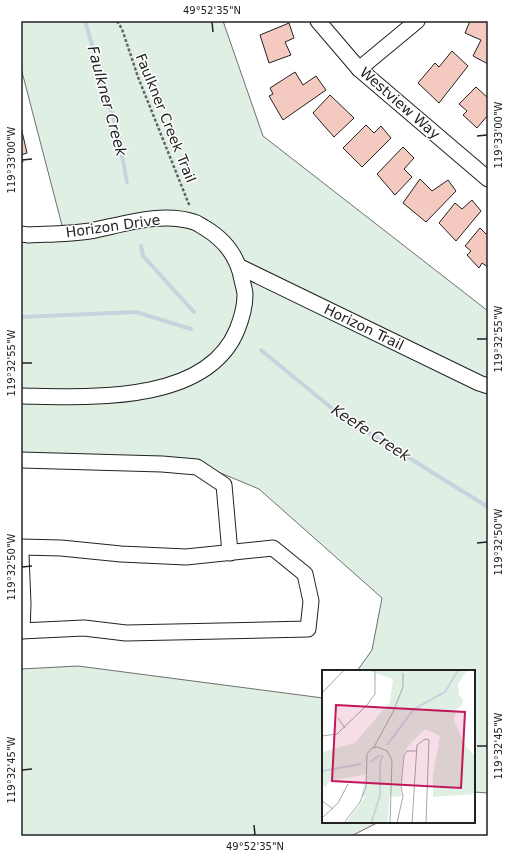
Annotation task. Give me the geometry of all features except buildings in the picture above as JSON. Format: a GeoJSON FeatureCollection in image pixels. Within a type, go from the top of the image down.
{"type":"FeatureCollection","features":[{"type":"Feature","properties":{"kind":"street","name":"Westview Way"},"geometry":{"type":"LineString","coordinates":[[318,21],[359,69],[488,179]]}},
{"type":"Feature","properties":{"kind":"street"},"geometry":{"type":"LineString","coordinates":[[359,69],[417,21]]}},
{"type":"Feature","properties":{"kind":"street","name":"Horizon Drive"},"geometry":{"type":"LineString","coordinates":[[21,234],[29,235],[88,231],[142,220],[176,218],[195,222],[212,232],[224,242],[234,255],[240,268],[245,295],[241,319],[233,339],[222,354],[210,366],[183,381],[165,388],[104,397],[21,396]]}},
{"type":"Feature","properties":{"kind":"street","name":"Horizon Trail"},"geometry":{"type":"LineString","coordinates":[[240,268],[488,386]]}},
{"type":"Feature","properties":{"kind":"street"},"geometry":{"type":"LineString","coordinates":[[21,460],[162,464],[197,467],[224,485],[230,553]]}},
{"type":"Feature","properties":{"kind":"street"},"geometry":{"type":"LineString","coordinates":[[21,547],[61,548],[121,554],[186,557],[273,548],[305,574],[311,601],[308,629],[126,633],[84,628],[22,631],[23,604],[21,554]]}},
{"type":"Feature","properties":{"kind":"path","name":"Faulkner Creek Trail"},"geometry":{"type":"LineString","coordinates":[[117,21],[122,29],[138,77],[187,196],[195,222]]}},
{"type":"Feature","properties":{"kind":"green space"},"geometry":{"type":"Polygon","coordinates":[[[21,21],[223,21],[263,136],[488,311],[488,793],[475,792],[475,670],[358,670],[372,650],[382,598],[259,489],[199,464],[21,454],[21,229],[64,233],[21,68],[21,21]]]}},
{"type":"Feature","properties":{"kind":"green space"},"geometry":{"type":"Polygon","coordinates":[[[78,666],[322,698],[322,823],[377,823],[351,836],[21,836],[21,669],[78,666]]]}},
{"type":"Feature","properties":{"kind":"waterway","name":"Faulkner Creek"},"geometry":{"type":"LineString","coordinates":[[85,21],[118,134],[127,182]]}},
{"type":"Feature","properties":{"kind":"waterway","name":"Faulkner Creek"},"geometry":{"type":"LineString","coordinates":[[141,246],[143,256],[194,312]]}},
{"type":"Feature","properties":{"kind":"waterway","name":"Keefe Creek"},"geometry":{"type":"LineString","coordinates":[[21,317],[136,312],[191,329]]}},
{"type":"Feature","properties":{"kind":"waterway","name":"Keefe Creek"},"geometry":{"type":"LineString","coordinates":[[261,350],[340,415],[488,507]]}}]}
